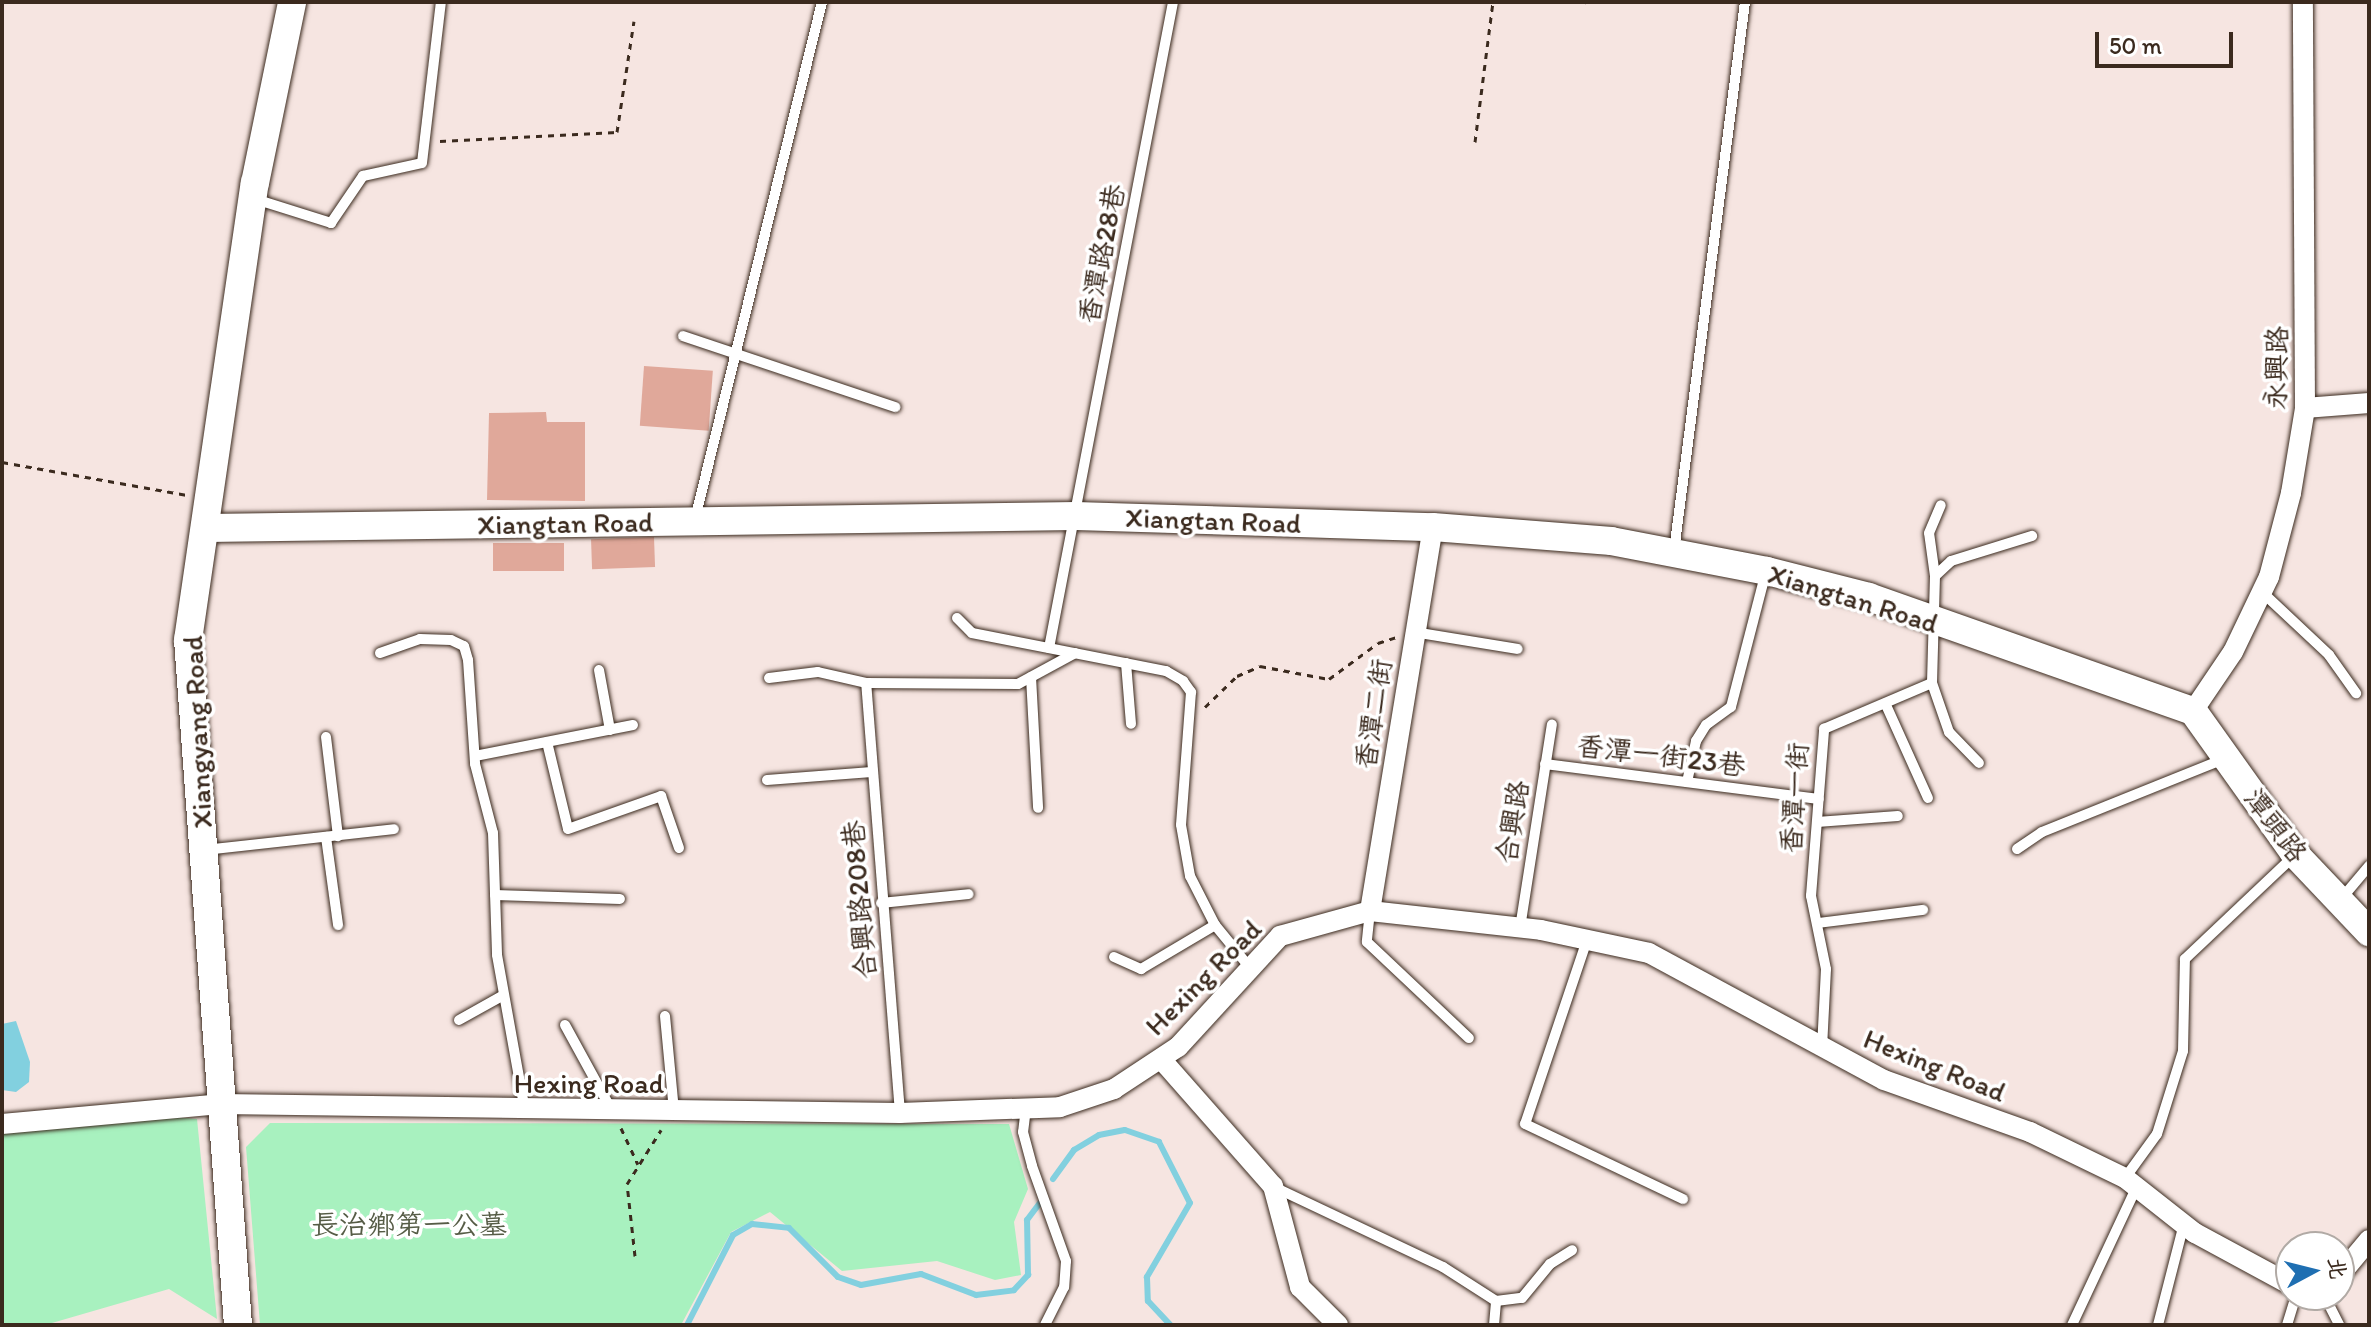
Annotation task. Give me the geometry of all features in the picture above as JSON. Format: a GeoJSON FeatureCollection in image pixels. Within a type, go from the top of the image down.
{"type":"FeatureCollection","features":[{"type":"Feature","properties":{"kind":"street","name":"Xiangyang Road"},"geometry":{"type":"LineString","coordinates":[[238,1325],[188,640],[207,528],[253,199],[292,2]]}},
{"type":"Feature","properties":{"kind":"street","name":"永興路"},"geometry":{"type":"LineString","coordinates":[[2193,711],[2233,652],[2262,592],[2291,493],[2305,408],[2303,2]]}},
{"type":"Feature","properties":{"kind":"street"},"geometry":{"type":"LineString","coordinates":[[2305,408],[2369,403]]}},
{"type":"Feature","properties":{"kind":"street","name":"Xiangtan Road"},"geometry":{"type":"LineString","coordinates":[[207,528],[1076,516],[1433,527],[1611,541],[1767,571],[1936,622],[2193,711]]}},
{"type":"Feature","properties":{"kind":"street","name":"香潭二街"},"geometry":{"type":"LineString","coordinates":[[1370,911],[1433,527]]}},
{"type":"Feature","properties":{"kind":"street","name":"潭頭路"},"geometry":{"type":"LineString","coordinates":[[2193,711],[2295,854],[2369,932]]}},
{"type":"Feature","properties":{"kind":"street","name":"Hexing Road"},"geometry":{"type":"LineString","coordinates":[[2,1124],[220,1104],[613,1112],[900,1113],[1060,1107],[1114,1089],[1178,1047],[1280,936],[1370,911],[1520,928],[1649,953],[1884,1080],[2030,1132],[2131,1182],[2184,1224],[2275,1276]]}},
{"type":"Feature","properties":{"kind":"street"},"geometry":{"type":"LineString","coordinates":[[1161,1059],[1273,1186],[1300,1287],[1335,1325]]}},
{"type":"Feature","properties":{"kind":"street"},"geometry":{"type":"LineString","coordinates":[[2355,1257],[2369,1240]]}},
{"type":"Feature","properties":{"kind":"lane"},"geometry":{"type":"LineString","coordinates":[[253,199],[331,223],[363,176],[422,163],[441,2]]}},
{"type":"Feature","properties":{"kind":"lane"},"geometry":{"type":"LineString","coordinates":[[695,521],[822,2]]}},
{"type":"Feature","properties":{"kind":"lane","name":"香潭路28巷"},"geometry":{"type":"LineString","coordinates":[[1049,648],[1173,2]]}},
{"type":"Feature","properties":{"kind":"lane"},"geometry":{"type":"LineString","coordinates":[[1674,553],[1745,2]]}},
{"type":"Feature","properties":{"kind":"lane"},"geometry":{"type":"LineString","coordinates":[[683,336],[895,407]]}},
{"type":"Feature","properties":{"kind":"lane"},"geometry":{"type":"LineString","coordinates":[[1941,505],[1929,533],[1935,576],[1936,622],[1932,683],[1949,732],[1979,763]]}},
{"type":"Feature","properties":{"kind":"lane"},"geometry":{"type":"LineString","coordinates":[[1935,576],[1951,561],[2032,536]]}},
{"type":"Feature","properties":{"kind":"lane"},"geometry":{"type":"LineString","coordinates":[[1687,782],[1696,741],[1706,725],[1731,707],[1767,571]]}},
{"type":"Feature","properties":{"kind":"lane"},"geometry":{"type":"LineString","coordinates":[[2262,592],[2329,655],[2356,693]]}},
{"type":"Feature","properties":{"kind":"lane"},"geometry":{"type":"LineString","coordinates":[[957,618],[972,633],[1166,671],[1183,681],[1191,692],[1181,825],[1190,876],[1215,925],[1252,970]]}},
{"type":"Feature","properties":{"kind":"lane"},"geometry":{"type":"LineString","coordinates":[[1414,632],[1518,649]]}},
{"type":"Feature","properties":{"kind":"lane"},"geometry":{"type":"LineString","coordinates":[[380,653],[420,639],[451,640],[464,646],[473,695],[475,756],[493,833],[504,995],[525,1111]]}},
{"type":"Feature","properties":{"kind":"lane"},"geometry":{"type":"LineString","coordinates":[[769,678],[818,672],[866,683],[1018,684],[1075,653]]}},
{"type":"Feature","properties":{"kind":"lane"},"geometry":{"type":"LineString","coordinates":[[1126,663],[1131,724]]}},
{"type":"Feature","properties":{"kind":"lane"},"geometry":{"type":"LineString","coordinates":[[599,670],[610,730]]}},
{"type":"Feature","properties":{"kind":"lane"},"geometry":{"type":"LineString","coordinates":[[1031,677],[1038,808]]}},
{"type":"Feature","properties":{"kind":"lane","name":"合興路208巷"},"geometry":{"type":"LineString","coordinates":[[866,683],[900,1113]]}},
{"type":"Feature","properties":{"kind":"lane","name":"香潭一街"},"geometry":{"type":"LineString","coordinates":[[1822,1048],[1826,969],[1811,896],[1824,729],[1932,683]]}},
{"type":"Feature","properties":{"kind":"lane"},"geometry":{"type":"LineString","coordinates":[[1886,705],[1928,798]]}},
{"type":"Feature","properties":{"kind":"lane","name":"合興路"},"geometry":{"type":"LineString","coordinates":[[1520,928],[1552,724]]}},
{"type":"Feature","properties":{"kind":"lane"},"geometry":{"type":"LineString","coordinates":[[475,756],[633,725]]}},
{"type":"Feature","properties":{"kind":"lane"},"geometry":{"type":"LineString","coordinates":[[326,737],[338,836]]}},
{"type":"Feature","properties":{"kind":"lane"},"geometry":{"type":"LineString","coordinates":[[547,742],[568,829],[661,796],[679,848]]}},
{"type":"Feature","properties":{"kind":"lane"},"geometry":{"type":"LineString","coordinates":[[2017,849],[2042,832],[2226,758]]}},
{"type":"Feature","properties":{"kind":"lane","name":"香潭一街23巷"},"geometry":{"type":"LineString","coordinates":[[1545,764],[1819,799]]}},
{"type":"Feature","properties":{"kind":"lane"},"geometry":{"type":"LineString","coordinates":[[767,780],[872,772]]}},
{"type":"Feature","properties":{"kind":"lane"},"geometry":{"type":"LineString","coordinates":[[1817,822],[1898,816]]}},
{"type":"Feature","properties":{"kind":"lane"},"geometry":{"type":"LineString","coordinates":[[202,850],[394,829]]}},
{"type":"Feature","properties":{"kind":"lane"},"geometry":{"type":"LineString","coordinates":[[326,837],[338,925]]}},
{"type":"Feature","properties":{"kind":"lane"},"geometry":{"type":"LineString","coordinates":[[2072,1325],[2131,1182],[2157,1134],[2183,1051],[2185,959],[2295,854]]}},
{"type":"Feature","properties":{"kind":"lane"},"geometry":{"type":"LineString","coordinates":[[2340,901],[2369,866]]}},
{"type":"Feature","properties":{"kind":"lane"},"geometry":{"type":"LineString","coordinates":[[881,903],[969,894]]}},
{"type":"Feature","properties":{"kind":"lane"},"geometry":{"type":"LineString","coordinates":[[495,895],[620,899]]}},
{"type":"Feature","properties":{"kind":"lane"},"geometry":{"type":"LineString","coordinates":[[1818,923],[1923,910]]}},
{"type":"Feature","properties":{"kind":"lane"},"geometry":{"type":"LineString","coordinates":[[1370,911],[1367,942],[1469,1038]]}},
{"type":"Feature","properties":{"kind":"lane"},"geometry":{"type":"LineString","coordinates":[[1114,957],[1141,969],[1215,925]]}},
{"type":"Feature","properties":{"kind":"lane"},"geometry":{"type":"LineString","coordinates":[[1587,940],[1525,1124],[1683,1199]]}},
{"type":"Feature","properties":{"kind":"lane"},"geometry":{"type":"LineString","coordinates":[[459,1020],[504,995]]}},
{"type":"Feature","properties":{"kind":"lane"},"geometry":{"type":"LineString","coordinates":[[665,1016],[674,1111]]}},
{"type":"Feature","properties":{"kind":"lane"},"geometry":{"type":"LineString","coordinates":[[565,1025],[613,1112]]}},
{"type":"Feature","properties":{"kind":"lane"},"geometry":{"type":"LineString","coordinates":[[1026,1108],[1026,1144],[1066,1261],[1064,1287],[1045,1325]]}},
{"type":"Feature","properties":{"kind":"lane"},"geometry":{"type":"LineString","coordinates":[[1273,1186],[1443,1267],[1496,1301],[1522,1298],[1550,1264],[1572,1250]]}},
{"type":"Feature","properties":{"kind":"lane"},"geometry":{"type":"LineString","coordinates":[[2158,1325],[2184,1224]]}},
{"type":"Feature","properties":{"kind":"lane"},"geometry":{"type":"LineString","coordinates":[[1494,1325],[1496,1301]]}},
{"type":"Feature","properties":{"kind":"path"},"geometry":{"type":"LineString","coordinates":[[1475,142],[1493,2]]}},
{"type":"Feature","properties":{"kind":"path"},"geometry":{"type":"LineString","coordinates":[[424,142],[617,132],[634,21]]}},
{"type":"Feature","properties":{"kind":"path"},"geometry":{"type":"LineString","coordinates":[[2,462],[211,500]]}},
{"type":"Feature","properties":{"kind":"path"},"geometry":{"type":"LineString","coordinates":[[1191,720],[1237,676],[1260,666],[1329,679],[1378,643],[1414,632]]}},
{"type":"Feature","properties":{"kind":"path"},"geometry":{"type":"LineString","coordinates":[[635,1256],[627,1184],[674,1111]]}},
{"type":"Feature","properties":{"kind":"path"},"geometry":{"type":"LineString","coordinates":[[613,1112],[638,1164]]}},
{"type":"Feature","properties":{"kind":"green space"},"geometry":{"type":"Polygon","coordinates":[[[164,1116],[197,1119],[217,1319],[169,1289],[45,1325],[2,1325],[2,1130],[164,1116]]]}},
{"type":"Feature","properties":{"kind":"green space","name":"長治鄉第一公墓"},"geometry":{"type":"Polygon","coordinates":[[[270,1123],[1009,1124],[1028,1189],[1014,1222],[1021,1275],[995,1280],[937,1261],[842,1271],[770,1212],[731,1232],[681,1325],[260,1325],[246,1147],[270,1123]]]}},
{"type":"Feature","properties":{"kind":"water"},"geometry":{"type":"Polygon","coordinates":[[[16,1021],[30,1062],[29,1082],[16,1092],[2,1090],[2,1024],[16,1021]]]}},
{"type":"Feature","properties":{"kind":"building"},"geometry":{"type":"Polygon","coordinates":[[[644,366],[713,371],[709,431],[640,426],[644,366]]]}},
{"type":"Feature","properties":{"kind":"building"},"geometry":{"type":"Polygon","coordinates":[[[546,412],[547,422],[585,422],[585,501],[487,500],[489,413],[546,412]]]}},
{"type":"Feature","properties":{"kind":"building"},"geometry":{"type":"Polygon","coordinates":[[[654,537],[655,567],[592,569],[591,539],[654,537]]]}},
{"type":"Feature","properties":{"kind":"building"},"geometry":{"type":"Polygon","coordinates":[[[493,543],[564,543],[564,571],[493,571],[493,543]]]}},
{"type":"Feature","properties":{"kind":"waterway"},"geometry":{"type":"LineString","coordinates":[[1053,1179],[1074,1150],[1099,1135],[1125,1130],[1159,1142],[1190,1203],[1147,1277],[1148,1301],[1170,1325]]}},
{"type":"Feature","properties":{"kind":"waterway"},"geometry":{"type":"LineString","coordinates":[[687,1325],[733,1235],[752,1224],[789,1228],[838,1277],[861,1285],[921,1274],[976,1295],[1014,1290],[1028,1275],[1027,1220],[1039,1204]]}}]}
